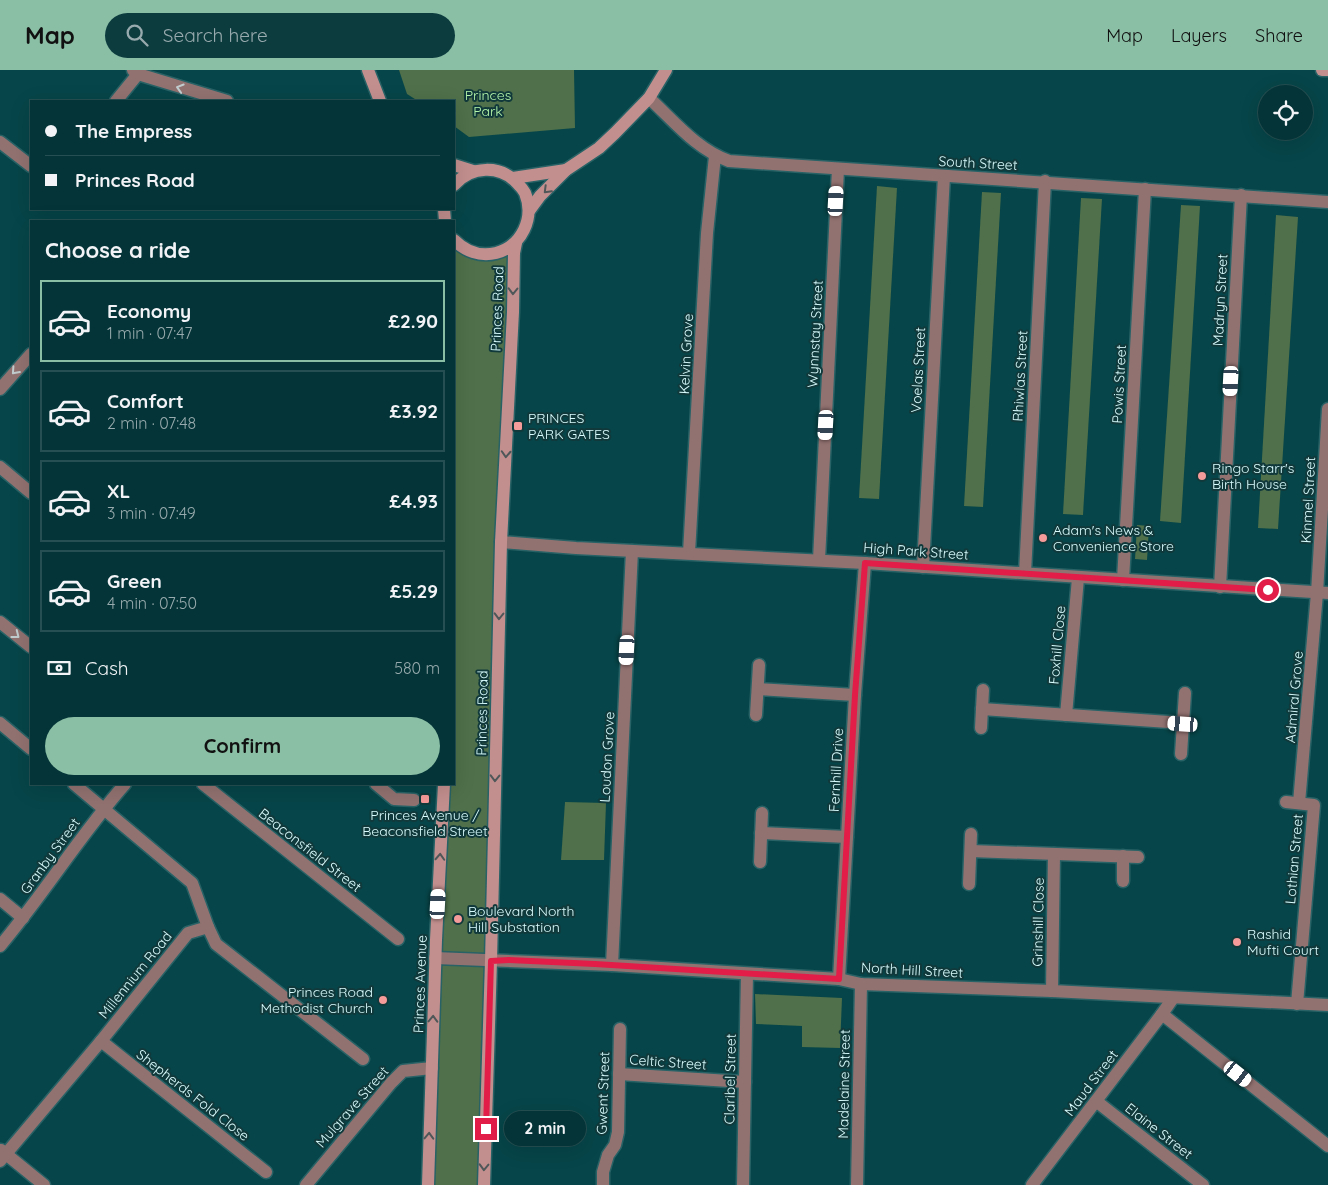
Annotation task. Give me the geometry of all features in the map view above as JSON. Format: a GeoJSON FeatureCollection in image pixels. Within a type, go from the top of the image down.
{"type":"FeatureCollection","features":[{"type":"Feature","properties":{"kind":"main road"},"geometry":{"type":"LineString","coordinates":[[368,70],[380,100]]}},
{"type":"Feature","properties":{"kind":"main road"},"geometry":{"type":"LineString","coordinates":[[1322,70],[1328,70]]}},
{"type":"Feature","properties":{"kind":"main road"},"geometry":{"type":"LineString","coordinates":[[529,211],[540,196],[566,170],[599,148],[650,98],[664,73]]}},
{"type":"Feature","properties":{"kind":"main road"},"geometry":{"type":"LineString","coordinates":[[455,165],[473,171]]}},
{"type":"Feature","properties":{"kind":"main road"},"geometry":{"type":"LineString","coordinates":[[455,184],[460,178],[473,171],[487,169],[501,172],[513,178],[525,193],[529,211],[524,233],[516,243],[504,251],[489,255],[477,254],[455,246]]}},
{"type":"Feature","properties":{"kind":"main road"},"geometry":{"type":"LineString","coordinates":[[513,178],[566,170]]}},
{"type":"Feature","properties":{"kind":"main road","name":"Princes Road"},"geometry":{"type":"LineString","coordinates":[[484,1185],[501,542],[516,243]]}},
{"type":"Feature","properties":{"kind":"main road","name":"Princes Avenue"},"geometry":{"type":"LineString","coordinates":[[428,1185],[435,958],[444,785]]}},
{"type":"Feature","properties":{"kind":"street"},"geometry":{"type":"LineString","coordinates":[[117,100],[135,72],[224,100]]}},
{"type":"Feature","properties":{"kind":"street","name":"South Street"},"geometry":{"type":"LineString","coordinates":[[650,98],[699,145],[715,156],[729,161],[1328,202]]}},
{"type":"Feature","properties":{"kind":"street"},"geometry":{"type":"LineString","coordinates":[[0,142],[30,165]]}},
{"type":"Feature","properties":{"kind":"street","name":"Kelvin Grove"},"geometry":{"type":"LineString","coordinates":[[689,553],[707,233],[715,156]]}},
{"type":"Feature","properties":{"kind":"street","name":"Wynnstay Street"},"geometry":{"type":"LineString","coordinates":[[819,560],[838,169]]}},
{"type":"Feature","properties":{"kind":"street","name":"Voelas Street"},"geometry":{"type":"LineString","coordinates":[[923,566],[944,176]]}},
{"type":"Feature","properties":{"kind":"street","name":"Rhiwlas Street"},"geometry":{"type":"LineString","coordinates":[[1025,573],[1045,182]]}},
{"type":"Feature","properties":{"kind":"street","name":"Powis Street"},"geometry":{"type":"LineString","coordinates":[[1123,580],[1145,189]]}},
{"type":"Feature","properties":{"kind":"street","name":"Madryn Street"},"geometry":{"type":"LineString","coordinates":[[1220,587],[1241,195]]}},
{"type":"Feature","properties":{"kind":"street"},"geometry":{"type":"LineString","coordinates":[[0,388],[30,357]]}},
{"type":"Feature","properties":{"kind":"street","name":"Kinmel Street"},"geometry":{"type":"LineString","coordinates":[[1322,593],[1328,409]]}},
{"type":"Feature","properties":{"kind":"street"},"geometry":{"type":"LineString","coordinates":[[0,466],[30,492]]}},
{"type":"Feature","properties":{"kind":"street","name":"High Park Street"},"geometry":{"type":"LineString","coordinates":[[501,542],[632,551],[923,566],[1078,578],[1322,593]]}},
{"type":"Feature","properties":{"kind":"street","name":"Loudon Grove"},"geometry":{"type":"LineString","coordinates":[[612,965],[632,551]]}},
{"type":"Feature","properties":{"kind":"street","name":"Fernhill Drive"},"geometry":{"type":"LineString","coordinates":[[839,979],[855,695],[865,563]]}},
{"type":"Feature","properties":{"kind":"street","name":"Foxhill Close"},"geometry":{"type":"LineString","coordinates":[[1066,715],[1078,578]]}},
{"type":"Feature","properties":{"kind":"street","name":"Admiral Grove"},"geometry":{"type":"LineString","coordinates":[[1300,803],[1322,593]]}},
{"type":"Feature","properties":{"kind":"street"},"geometry":{"type":"LineString","coordinates":[[0,622],[30,646]]}},
{"type":"Feature","properties":{"kind":"street"},"geometry":{"type":"LineString","coordinates":[[756,715],[759,665]]}},
{"type":"Feature","properties":{"kind":"street"},"geometry":{"type":"LineString","coordinates":[[758,688],[855,695]]}},
{"type":"Feature","properties":{"kind":"street"},"geometry":{"type":"LineString","coordinates":[[981,728],[983,690]]}},
{"type":"Feature","properties":{"kind":"street"},"geometry":{"type":"LineString","coordinates":[[1181,754],[1185,693]]}},
{"type":"Feature","properties":{"kind":"street"},"geometry":{"type":"LineString","coordinates":[[982,709],[1183,724]]}},
{"type":"Feature","properties":{"kind":"street"},"geometry":{"type":"LineString","coordinates":[[0,723],[30,748]]}},
{"type":"Feature","properties":{"kind":"street"},"geometry":{"type":"LineString","coordinates":[[75,785],[192,883],[216,944],[363,1059]]}},
{"type":"Feature","properties":{"kind":"street","name":"Granby Street"},"geometry":{"type":"LineString","coordinates":[[0,946],[23,918],[104,808],[124,785]]}},
{"type":"Feature","properties":{"kind":"street","name":"Beaconsfield Street"},"geometry":{"type":"LineString","coordinates":[[204,785],[398,939]]}},
{"type":"Feature","properties":{"kind":"street"},"geometry":{"type":"LineString","coordinates":[[377,785],[394,799],[414,800]]}},
{"type":"Feature","properties":{"kind":"street","name":"Lothian Street"},"geometry":{"type":"LineString","coordinates":[[1286,802],[1314,805],[1297,1004]]}},
{"type":"Feature","properties":{"kind":"street"},"geometry":{"type":"LineString","coordinates":[[760,862],[762,813]]}},
{"type":"Feature","properties":{"kind":"street"},"geometry":{"type":"LineString","coordinates":[[761,833],[847,837]]}},
{"type":"Feature","properties":{"kind":"street"},"geometry":{"type":"LineString","coordinates":[[969,884],[972,834]]}},
{"type":"Feature","properties":{"kind":"street"},"geometry":{"type":"LineString","coordinates":[[971,851],[1138,857]]}},
{"type":"Feature","properties":{"kind":"street","name":"Grinshill Close"},"geometry":{"type":"LineString","coordinates":[[1052,991],[1054,854]]}},
{"type":"Feature","properties":{"kind":"street"},"geometry":{"type":"LineString","coordinates":[[1123,856],[1123,881]]}},
{"type":"Feature","properties":{"kind":"street"},"geometry":{"type":"LineString","coordinates":[[0,899],[23,918]]}},
{"type":"Feature","properties":{"kind":"street","name":"Millennium Road"},"geometry":{"type":"LineString","coordinates":[[2,1154],[101,1041],[188,933],[208,927]]}},
{"type":"Feature","properties":{"kind":"street","name":"North Hill Street"},"geometry":{"type":"LineString","coordinates":[[435,958],[612,965],[839,979],[861,984],[1052,991],[1328,1005]]}},
{"type":"Feature","properties":{"kind":"street","name":"Claribel Street"},"geometry":{"type":"LineString","coordinates":[[743,1185],[747,974]]}},
{"type":"Feature","properties":{"kind":"street","name":"Madelaine Street"},"geometry":{"type":"LineString","coordinates":[[857,1185],[861,984]]}},
{"type":"Feature","properties":{"kind":"street","name":"Maud Street"},"geometry":{"type":"LineString","coordinates":[[1039,1183],[1096,1101],[1173,998]]}},
{"type":"Feature","properties":{"kind":"street"},"geometry":{"type":"LineString","coordinates":[[1162,1014],[1328,1146]]}},
{"type":"Feature","properties":{"kind":"street","name":"Gwent Street"},"geometry":{"type":"LineString","coordinates":[[603,1185],[605,1163],[615,1145],[618,1132],[620,1029]]}},
{"type":"Feature","properties":{"kind":"street","name":"Shepherds Fold Close"},"geometry":{"type":"LineString","coordinates":[[101,1041],[266,1172]]}},
{"type":"Feature","properties":{"kind":"street","name":"Mulgrave Street"},"geometry":{"type":"LineString","coordinates":[[306,1185],[403,1071],[432,1068]]}},
{"type":"Feature","properties":{"kind":"street","name":"Celtic Street"},"geometry":{"type":"LineString","coordinates":[[619,1074],[745,1082]]}},
{"type":"Feature","properties":{"kind":"street","name":"Elaine Street"},"geometry":{"type":"LineString","coordinates":[[1096,1101],[1203,1185]]}},
{"type":"Feature","properties":{"kind":"street"},"geometry":{"type":"LineString","coordinates":[[2,1154],[44,1185]]}},
{"type":"Feature","properties":{"kind":"green space","name":"Princes Park"},"geometry":{"type":"Polygon","coordinates":[[[399,70],[574,70],[575,128],[469,137],[455,127],[455,100],[416,100],[407,94],[399,70]]]}},
{"type":"Feature","properties":{"kind":"green space"},"geometry":{"type":"Polygon","coordinates":[[[877,186],[897,188],[879,499],[859,498],[877,186]]]}},
{"type":"Feature","properties":{"kind":"green space"},"geometry":{"type":"Polygon","coordinates":[[[982,192],[1001,193],[983,507],[964,506],[982,192]]]}},
{"type":"Feature","properties":{"kind":"green space"},"geometry":{"type":"Polygon","coordinates":[[[1081,198],[1102,199],[1083,515],[1063,514],[1081,198]]]}},
{"type":"Feature","properties":{"kind":"green space"},"geometry":{"type":"Polygon","coordinates":[[[1181,205],[1200,206],[1181,523],[1160,521],[1181,205]]]}},
{"type":"Feature","properties":{"kind":"green space"},"geometry":{"type":"Polygon","coordinates":[[[1276,215],[1298,217],[1278,529],[1258,528],[1276,215]]]}},
{"type":"Feature","properties":{"kind":"green space"},"geometry":{"type":"Polygon","coordinates":[[[457,243],[477,254],[516,243],[484,1185],[428,1185],[444,785],[455,785],[455,250],[457,243]]]}},
{"type":"Feature","properties":{"kind":"green space"},"geometry":{"type":"Polygon","coordinates":[[[1137,525],[1149,526],[1147,560],[1135,559],[1137,525]]]}},
{"type":"Feature","properties":{"kind":"green space"},"geometry":{"type":"Polygon","coordinates":[[[565,802],[606,803],[604,860],[561,860],[565,802]]]}},
{"type":"Feature","properties":{"kind":"green space"},"geometry":{"type":"Polygon","coordinates":[[[755,994],[842,998],[840,1048],[802,1047],[802,1026],[756,1024],[755,994]]]}},
{"type":"Feature","properties":{"kind":"place","name":"PRINCES PARK GATES"},"geometry":{"type":"Point","coordinates":[518,426]}},
{"type":"Feature","properties":{"kind":"place","name":"Ringo Starr's Birth House"},"geometry":{"type":"Point","coordinates":[1202,476]}},
{"type":"Feature","properties":{"kind":"place","name":"Adam's News & Convenience Store"},"geometry":{"type":"Point","coordinates":[1043,538]}},
{"type":"Feature","properties":{"kind":"place","name":"Princes Avenue / Beaconsfield Street"},"geometry":{"type":"Point","coordinates":[425,799]}},
{"type":"Feature","properties":{"kind":"place","name":"Boulevard North Hill Substation"},"geometry":{"type":"Point","coordinates":[458,919]}},
{"type":"Feature","properties":{"kind":"place","name":"Rashid Mufti Court"},"geometry":{"type":"Point","coordinates":[1237,942]}},
{"type":"Feature","properties":{"kind":"place","name":"Princes Road Methodist Church"},"geometry":{"type":"Point","coordinates":[383,1000]}},
{"type":"Feature","properties":{"kind":"route"},"geometry":{"type":"LineString","coordinates":[[486,1129],[491,961],[509,960],[595,964],[839,979],[855,695],[865,563],[1268,590]]}}]}
